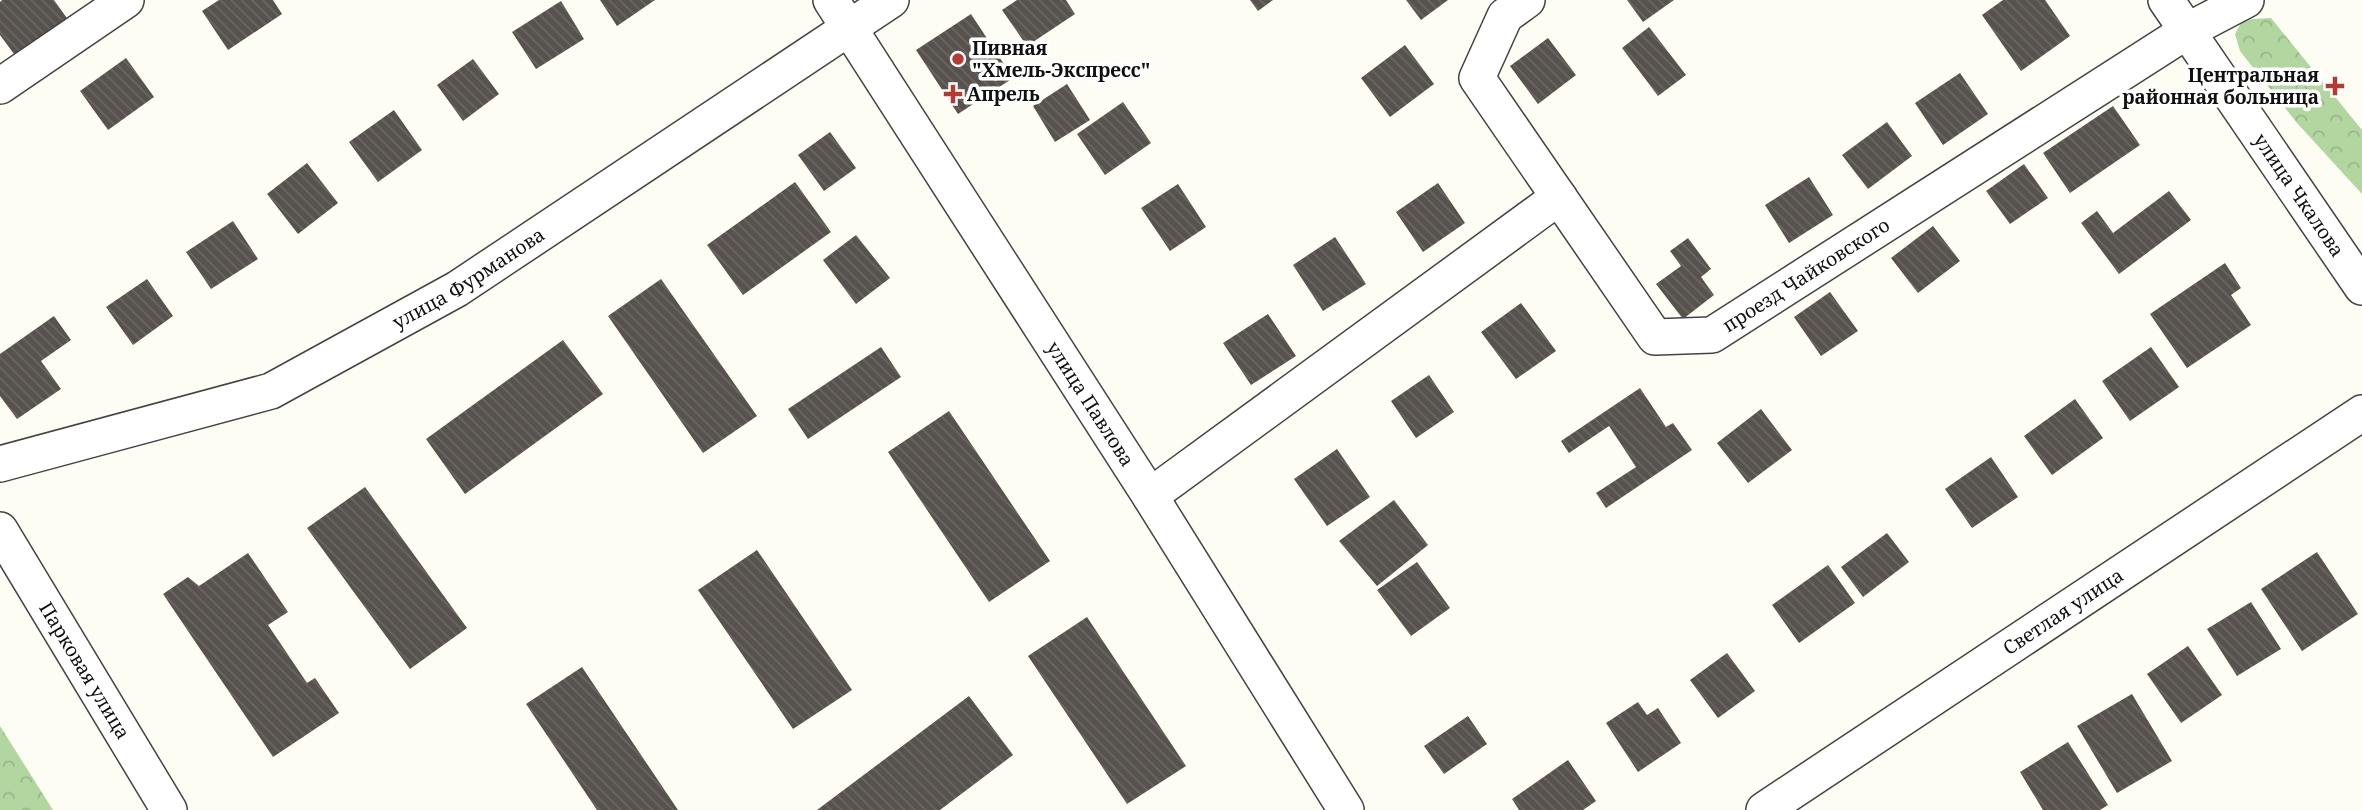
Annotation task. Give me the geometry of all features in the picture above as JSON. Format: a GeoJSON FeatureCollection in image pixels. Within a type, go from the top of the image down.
{"type":"FeatureCollection","features":[{"type":"Feature","properties":{"kind":"street"},"geometry":{"type":"LineString","coordinates":[[0,86],[126,0]]}},
{"type":"Feature","properties":{"kind":"street","name":"улица Павлова"},"geometry":{"type":"LineString","coordinates":[[831,0],[1150,496],[1346,810]]}},
{"type":"Feature","properties":{"kind":"street","name":"улица Фурманова"},"geometry":{"type":"LineString","coordinates":[[0,464],[271,391],[457,289],[891,0]]}},
{"type":"Feature","properties":{"kind":"street","name":"проезд Чайковского"},"geometry":{"type":"LineString","coordinates":[[1527,0],[1505,16],[1477,78],[1655,337],[1712,335],[2187,31]]}},
{"type":"Feature","properties":{"kind":"street","name":"улица Чкалова"},"geometry":{"type":"LineString","coordinates":[[2166,0],[2362,287]]}},
{"type":"Feature","properties":{"kind":"street"},"geometry":{"type":"LineString","coordinates":[[2187,31],[2246,0]]}},
{"type":"Feature","properties":{"kind":"street"},"geometry":{"type":"LineString","coordinates":[[1150,496],[1559,197]]}},
{"type":"Feature","properties":{"kind":"street","name":"Светлая улица"},"geometry":{"type":"LineString","coordinates":[[1764,810],[2362,413]]}},
{"type":"Feature","properties":{"kind":"street","name":"Парковая улица"},"geometry":{"type":"LineString","coordinates":[[0,530],[169,810]]}},
{"type":"Feature","properties":{"kind":"green space"},"geometry":{"type":"Polygon","coordinates":[[[2271,18],[2362,130],[2362,194],[2297,123],[2240,51],[2235,34],[2241,23],[2252,19],[2271,18]]]}},
{"type":"Feature","properties":{"kind":"green space"},"geometry":{"type":"Polygon","coordinates":[[[0,726],[53,810],[0,810],[0,726]]]}},
{"type":"Feature","properties":{"kind":"building"},"geometry":{"type":"Polygon","coordinates":[[[2,0],[54,0],[69,21],[17,58],[0,35],[2,0]]]}},
{"type":"Feature","properties":{"kind":"building"},"geometry":{"type":"Polygon","coordinates":[[[219,0],[273,0],[282,14],[228,50],[202,11],[219,0]]]}},
{"type":"Feature","properties":{"kind":"building"},"geometry":{"type":"Polygon","coordinates":[[[600,0],[655,0],[617,26],[600,0]]]}},
{"type":"Feature","properties":{"kind":"building"},"geometry":{"type":"Polygon","coordinates":[[[1017,0],[1066,0],[1075,14],[1027,46],[1002,10],[1017,0]]]}},
{"type":"Feature","properties":{"kind":"building"},"geometry":{"type":"Polygon","coordinates":[[[1250,0],[1273,0],[1258,11],[1250,0]]]}},
{"type":"Feature","properties":{"kind":"building"},"geometry":{"type":"Polygon","coordinates":[[[1406,0],[1448,0],[1421,20],[1406,0]]]}},
{"type":"Feature","properties":{"kind":"building"},"geometry":{"type":"Polygon","coordinates":[[[1627,0],[1674,0],[1643,22],[1627,0]]]}},
{"type":"Feature","properties":{"kind":"building"},"geometry":{"type":"Polygon","coordinates":[[[2003,0],[2045,0],[2070,36],[2021,71],[1982,15],[2003,0]]]}},
{"type":"Feature","properties":{"kind":"building"},"geometry":{"type":"Polygon","coordinates":[[[561,1],[584,39],[536,69],[512,32],[561,1]]]}},
{"type":"Feature","properties":{"kind":"building"},"geometry":{"type":"Polygon","coordinates":[[[971,14],[1013,78],[958,114],[916,50],[971,14]]]}},
{"type":"Feature","properties":{"kind":"building"},"geometry":{"type":"Polygon","coordinates":[[[1649,27],[1686,75],[1658,96],[1622,48],[1649,27]]]}},
{"type":"Feature","properties":{"kind":"building"},"geometry":{"type":"Polygon","coordinates":[[[1548,38],[1576,75],[1538,104],[1510,66],[1548,38]]]}},
{"type":"Feature","properties":{"kind":"building"},"geometry":{"type":"Polygon","coordinates":[[[1405,45],[1434,84],[1390,117],[1361,78],[1405,45]]]}},
{"type":"Feature","properties":{"kind":"building"},"geometry":{"type":"Polygon","coordinates":[[[126,58],[154,97],[108,130],[80,91],[126,58]]]}},
{"type":"Feature","properties":{"kind":"building"},"geometry":{"type":"Polygon","coordinates":[[[473,59],[499,94],[463,121],[437,85],[473,59]]]}},
{"type":"Feature","properties":{"kind":"building"},"geometry":{"type":"Polygon","coordinates":[[[1960,73],[1988,114],[1943,145],[1915,103],[1960,73]]]}},
{"type":"Feature","properties":{"kind":"building"},"geometry":{"type":"Polygon","coordinates":[[[1067,84],[1090,120],[1055,142],[1033,106],[1067,84]]]}},
{"type":"Feature","properties":{"kind":"building"},"geometry":{"type":"Polygon","coordinates":[[[1123,102],[1151,143],[1105,175],[1077,134],[1123,102]]]}},
{"type":"Feature","properties":{"kind":"building"},"geometry":{"type":"Polygon","coordinates":[[[2113,106],[2140,145],[2070,193],[2043,153],[2113,106]]]}},
{"type":"Feature","properties":{"kind":"building"},"geometry":{"type":"Polygon","coordinates":[[[394,110],[422,150],[378,182],[349,142],[394,110]]]}},
{"type":"Feature","properties":{"kind":"building"},"geometry":{"type":"Polygon","coordinates":[[[1887,122],[1912,156],[1868,189],[1842,155],[1887,122]]]}},
{"type":"Feature","properties":{"kind":"building"},"geometry":{"type":"Polygon","coordinates":[[[830,132],[856,168],[824,191],[798,155],[830,132]]]}},
{"type":"Feature","properties":{"kind":"building"},"geometry":{"type":"Polygon","coordinates":[[[307,163],[338,203],[298,234],[267,194],[307,163]]]}},
{"type":"Feature","properties":{"kind":"building"},"geometry":{"type":"Polygon","coordinates":[[[2024,164],[2048,198],[2010,224],[1986,191],[2024,164]]]}},
{"type":"Feature","properties":{"kind":"building"},"geometry":{"type":"Polygon","coordinates":[[[1809,177],[1833,215],[1789,243],[1765,205],[1809,177]]]}},
{"type":"Feature","properties":{"kind":"building"},"geometry":{"type":"Polygon","coordinates":[[[795,182],[831,232],[743,295],[707,245],[795,182]]]}},
{"type":"Feature","properties":{"kind":"building"},"geometry":{"type":"Polygon","coordinates":[[[1438,183],[1465,223],[1423,252],[1396,212],[1438,183]]]}},
{"type":"Feature","properties":{"kind":"building"},"geometry":{"type":"Polygon","coordinates":[[[1178,184],[1206,227],[1170,251],[1141,208],[1178,184]]]}},
{"type":"Feature","properties":{"kind":"building"},"geometry":{"type":"Polygon","coordinates":[[[2169,191],[2191,220],[2119,274],[2081,223],[2097,211],[2113,233],[2169,191]]]}},
{"type":"Feature","properties":{"kind":"building"},"geometry":{"type":"Polygon","coordinates":[[[233,221],[258,259],[211,289],[186,252],[233,221]]]}},
{"type":"Feature","properties":{"kind":"building"},"geometry":{"type":"Polygon","coordinates":[[[1933,226],[1960,261],[1918,293],[1891,258],[1933,226]]]}},
{"type":"Feature","properties":{"kind":"building"},"geometry":{"type":"Polygon","coordinates":[[[856,235],[890,278],[856,304],[823,260],[856,235]]]}},
{"type":"Feature","properties":{"kind":"building"},"geometry":{"type":"Polygon","coordinates":[[[1335,237],[1366,284],[1323,311],[1293,265],[1335,237]]]}},
{"type":"Feature","properties":{"kind":"building"},"geometry":{"type":"Polygon","coordinates":[[[1688,238],[1711,269],[1701,277],[1714,295],[1683,319],[1656,284],[1681,266],[1670,251],[1688,238]]]}},
{"type":"Feature","properties":{"kind":"building"},"geometry":{"type":"Polygon","coordinates":[[[2225,263],[2241,288],[2231,295],[2251,325],[2187,368],[2150,314],[2225,263]]]}},
{"type":"Feature","properties":{"kind":"building"},"geometry":{"type":"Polygon","coordinates":[[[147,279],[173,316],[133,345],[106,307],[147,279]]]}},
{"type":"Feature","properties":{"kind":"building"},"geometry":{"type":"Polygon","coordinates":[[[661,279],[757,416],[703,453],[608,316],[661,279]]]}},
{"type":"Feature","properties":{"kind":"building"},"geometry":{"type":"Polygon","coordinates":[[[1830,292],[1858,331],[1821,356],[1794,317],[1830,292]]]}},
{"type":"Feature","properties":{"kind":"building"},"geometry":{"type":"Polygon","coordinates":[[[1521,303],[1556,351],[1516,379],[1481,332],[1521,303]]]}},
{"type":"Feature","properties":{"kind":"building"},"geometry":{"type":"Polygon","coordinates":[[[1268,314],[1296,356],[1251,385],[1223,343],[1268,314]]]}},
{"type":"Feature","properties":{"kind":"building"},"geometry":{"type":"Polygon","coordinates":[[[54,316],[71,340],[41,361],[61,389],[17,419],[0,396],[0,354],[54,316]]]}},
{"type":"Feature","properties":{"kind":"building"},"geometry":{"type":"Polygon","coordinates":[[[563,340],[603,394],[465,494],[426,439],[563,340]]]}},
{"type":"Feature","properties":{"kind":"building"},"geometry":{"type":"Polygon","coordinates":[[[881,347],[901,377],[808,439],[788,409],[881,347]]]}},
{"type":"Feature","properties":{"kind":"building"},"geometry":{"type":"Polygon","coordinates":[[[2151,347],[2179,387],[2130,421],[2102,381],[2151,347]]]}},
{"type":"Feature","properties":{"kind":"building"},"geometry":{"type":"Polygon","coordinates":[[[1429,375],[1454,412],[1416,438],[1391,401],[1429,375]]]}},
{"type":"Feature","properties":{"kind":"building"},"geometry":{"type":"Polygon","coordinates":[[[1640,388],[1666,427],[1673,423],[1692,450],[1606,508],[1596,493],[1636,467],[1609,426],[1569,453],[1561,441],[1640,388]]]}},
{"type":"Feature","properties":{"kind":"building"},"geometry":{"type":"Polygon","coordinates":[[[2075,399],[2103,438],[2052,475],[2024,436],[2075,399]]]}},
{"type":"Feature","properties":{"kind":"building"},"geometry":{"type":"Polygon","coordinates":[[[1761,409],[1792,450],[1748,483],[1717,443],[1761,409]]]}},
{"type":"Feature","properties":{"kind":"building"},"geometry":{"type":"Polygon","coordinates":[[[949,411],[1050,561],[989,602],[888,452],[949,411]]]}},
{"type":"Feature","properties":{"kind":"building"},"geometry":{"type":"Polygon","coordinates":[[[1337,449],[1370,497],[1327,526],[1294,479],[1337,449]]]}},
{"type":"Feature","properties":{"kind":"building"},"geometry":{"type":"Polygon","coordinates":[[[1991,457],[2018,497],[1972,528],[1945,489],[1991,457]]]}},
{"type":"Feature","properties":{"kind":"building"},"geometry":{"type":"Polygon","coordinates":[[[365,487],[467,628],[410,669],[307,528],[365,487]]]}},
{"type":"Feature","properties":{"kind":"building"},"geometry":{"type":"Polygon","coordinates":[[[1394,500],[1428,545],[1377,586],[1339,541],[1394,500]]]}},
{"type":"Feature","properties":{"kind":"building"},"geometry":{"type":"Polygon","coordinates":[[[1887,533],[1909,562],[1863,597],[1841,567],[1887,533]]]}},
{"type":"Feature","properties":{"kind":"building"},"geometry":{"type":"Polygon","coordinates":[[[757,550],[852,690],[793,729],[698,590],[757,550]]]}},
{"type":"Feature","properties":{"kind":"building"},"geometry":{"type":"Polygon","coordinates":[[[2317,552],[2358,614],[2302,651],[2261,589],[2317,552]]]}},
{"type":"Feature","properties":{"kind":"building"},"geometry":{"type":"Polygon","coordinates":[[[248,553],[288,612],[268,625],[307,683],[315,678],[339,713],[273,757],[163,594],[188,577],[199,586],[248,553]]]}},
{"type":"Feature","properties":{"kind":"building"},"geometry":{"type":"Polygon","coordinates":[[[1417,562],[1450,608],[1411,636],[1377,590],[1417,562]]]}},
{"type":"Feature","properties":{"kind":"building"},"geometry":{"type":"Polygon","coordinates":[[[1828,565],[1855,603],[1799,643],[1772,605],[1828,565]]]}},
{"type":"Feature","properties":{"kind":"building"},"geometry":{"type":"Polygon","coordinates":[[[2251,602],[2281,649],[2237,676],[2207,629],[2251,602]]]}},
{"type":"Feature","properties":{"kind":"building"},"geometry":{"type":"Polygon","coordinates":[[[1087,617],[1186,766],[1127,804],[1028,656],[1087,617]]]}},
{"type":"Feature","properties":{"kind":"building"},"geometry":{"type":"Polygon","coordinates":[[[2188,646],[2222,695],[2181,723],[2147,674],[2188,646]]]}},
{"type":"Feature","properties":{"kind":"building"},"geometry":{"type":"Polygon","coordinates":[[[1727,653],[1755,691],[1718,718],[1690,680],[1727,653]]]}},
{"type":"Feature","properties":{"kind":"building"},"geometry":{"type":"Polygon","coordinates":[[[582,667],[678,810],[597,810],[526,704],[582,667]]]}},
{"type":"Feature","properties":{"kind":"building"},"geometry":{"type":"Polygon","coordinates":[[[2132,694],[2172,761],[2117,793],[2077,726],[2132,694]]]}},
{"type":"Feature","properties":{"kind":"building"},"geometry":{"type":"Polygon","coordinates":[[[969,696],[1013,755],[940,810],[817,810],[969,696]]]}},
{"type":"Feature","properties":{"kind":"building"},"geometry":{"type":"Polygon","coordinates":[[[1638,702],[1647,715],[1658,708],[1681,743],[1638,772],[1606,723],[1638,702]]]}},
{"type":"Feature","properties":{"kind":"building"},"geometry":{"type":"Polygon","coordinates":[[[1468,716],[1487,744],[1444,774],[1424,746],[1468,716]]]}},
{"type":"Feature","properties":{"kind":"building"},"geometry":{"type":"Polygon","coordinates":[[[2068,742],[2108,805],[2100,810],[2043,810],[2020,772],[2068,742]]]}},
{"type":"Feature","properties":{"kind":"building"},"geometry":{"type":"Polygon","coordinates":[[[1568,760],[1596,801],[1583,810],[1519,810],[1512,799],[1568,760]]]}},
{"type":"Feature","properties":{"kind":"place","name":"Пивная \"Хмель-Экспресс\""},"geometry":{"type":"Point","coordinates":[958,59]}},
{"type":"Feature","properties":{"kind":"place","name":"Центральная районная больница"},"geometry":{"type":"Point","coordinates":[2335,86]}},
{"type":"Feature","properties":{"kind":"place","name":"Апрель"},"geometry":{"type":"Point","coordinates":[953,94]}}]}
